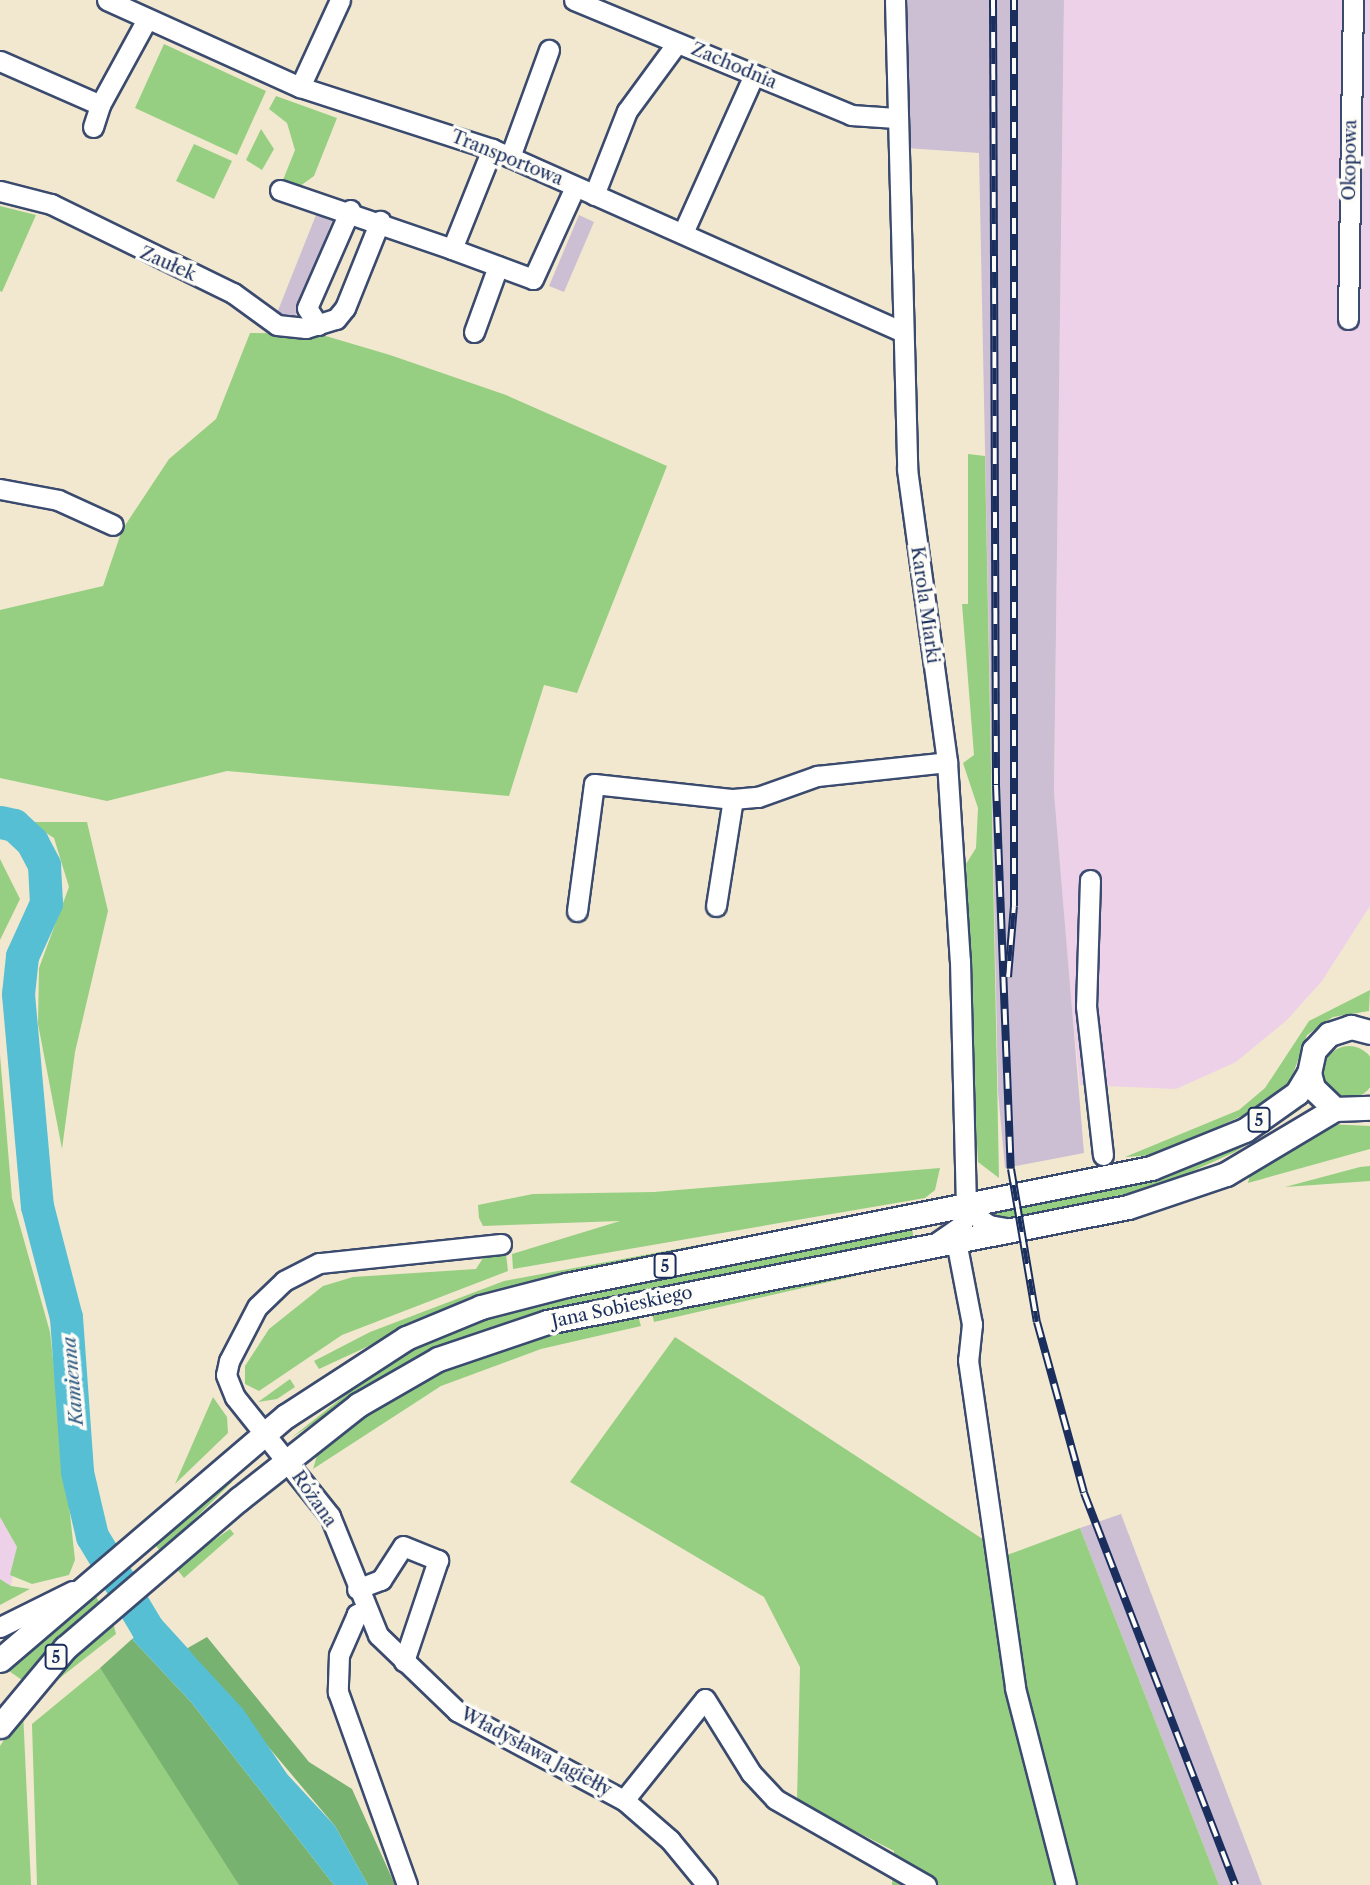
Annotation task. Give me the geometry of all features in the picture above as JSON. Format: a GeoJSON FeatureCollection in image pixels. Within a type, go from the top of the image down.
{"type":"FeatureCollection","features":[{"type":"Feature","properties":{"kind":"main road","name":"5"},"geometry":{"type":"LineString","coordinates":[[1309,1073],[1320,1041],[1364,1026]]}},
{"type":"Feature","properties":{"kind":"main road","name":"Jana Sobieskiego"},"geometry":{"type":"LineString","coordinates":[[0,1660],[84,1585],[265,1434],[379,1351],[481,1307],[1109,1180],[1196,1153],[1280,1106],[1309,1073]]}},
{"type":"Feature","properties":{"kind":"main road"},"geometry":{"type":"LineString","coordinates":[[1309,1073],[1313,1088],[1335,1109],[1368,1110]]}},
{"type":"Feature","properties":{"kind":"main road","name":"Jana Sobieskiego"},"geometry":{"type":"LineString","coordinates":[[4,1717],[106,1610],[286,1460],[398,1379],[477,1343],[547,1322],[1128,1207],[1226,1174],[1335,1109]]}},
{"type":"Feature","properties":{"kind":"street","name":"Transportowa"},"geometry":{"type":"LineString","coordinates":[[107,0],[300,88],[492,149],[901,331]]}},
{"type":"Feature","properties":{"kind":"street"},"geometry":{"type":"LineString","coordinates":[[300,88],[340,0]]}},
{"type":"Feature","properties":{"kind":"street","name":"Zachodnia"},"geometry":{"type":"LineString","coordinates":[[574,0],[851,115],[896,118]]}},
{"type":"Feature","properties":{"kind":"street","name":"Karola Miarki"},"geometry":{"type":"LineString","coordinates":[[895,0],[906,469],[947,762],[966,1209]]}},
{"type":"Feature","properties":{"kind":"street","name":"Okopowa"},"geometry":{"type":"LineString","coordinates":[[1348,319],[1353,0]]}},
{"type":"Feature","properties":{"kind":"street"},"geometry":{"type":"LineString","coordinates":[[93,127],[100,105],[147,19]]}},
{"type":"Feature","properties":{"kind":"street"},"geometry":{"type":"LineString","coordinates":[[594,195],[627,111],[677,43]]}},
{"type":"Feature","properties":{"kind":"street"},"geometry":{"type":"LineString","coordinates":[[510,157],[549,50]]}},
{"type":"Feature","properties":{"kind":"street"},"geometry":{"type":"LineString","coordinates":[[0,61],[100,105]]}},
{"type":"Feature","properties":{"kind":"street"},"geometry":{"type":"LineString","coordinates":[[685,226],[754,75]]}},
{"type":"Feature","properties":{"kind":"street"},"geometry":{"type":"LineString","coordinates":[[452,248],[492,149]]}},
{"type":"Feature","properties":{"kind":"street"},"geometry":{"type":"LineString","coordinates":[[280,190],[350,210],[538,283],[575,187]]}},
{"type":"Feature","properties":{"kind":"street","name":"Zaułek"},"geometry":{"type":"LineString","coordinates":[[0,191],[51,204],[233,293],[276,325],[327,322]]}},
{"type":"Feature","properties":{"kind":"street"},"geometry":{"type":"LineString","coordinates":[[350,210],[307,308],[327,322],[380,221]]}},
{"type":"Feature","properties":{"kind":"street"},"geometry":{"type":"LineString","coordinates":[[474,332],[498,266]]}},
{"type":"Feature","properties":{"kind":"street"},"geometry":{"type":"LineString","coordinates":[[0,489],[58,500],[113,525]]}},
{"type":"Feature","properties":{"kind":"street"},"geometry":{"type":"LineString","coordinates":[[577,911],[594,784],[733,799],[817,776],[947,762]]}},
{"type":"Feature","properties":{"kind":"street"},"geometry":{"type":"LineString","coordinates":[[716,906],[733,799]]}},
{"type":"Feature","properties":{"kind":"street"},"geometry":{"type":"LineString","coordinates":[[1090,880],[1087,1034],[1103,1155]]}},
{"type":"Feature","properties":{"kind":"street"},"geometry":{"type":"LineString","coordinates":[[921,1248],[956,1232],[966,1209],[989,1225],[1029,1228]]}},
{"type":"Feature","properties":{"kind":"street"},"geometry":{"type":"LineString","coordinates":[[956,1241],[972,1324],[968,1360],[1014,1688],[1066,1885]]}},
{"type":"Feature","properties":{"kind":"street","name":"Różana"},"geometry":{"type":"LineString","coordinates":[[365,1611],[330,1516],[235,1397],[226,1375],[247,1321],[284,1281],[319,1263],[362,1254],[501,1244]]}},
{"type":"Feature","properties":{"kind":"street"},"geometry":{"type":"LineString","coordinates":[[357,1590],[381,1580],[403,1546],[438,1560],[404,1661]]}},
{"type":"Feature","properties":{"kind":"street","name":"Jana Sobieskiego"},"geometry":{"type":"LineString","coordinates":[[0,1627],[84,1585]]}},
{"type":"Feature","properties":{"kind":"street"},"geometry":{"type":"LineString","coordinates":[[365,1611],[357,1614],[339,1656],[338,1692],[407,1885]]}},
{"type":"Feature","properties":{"kind":"street","name":"Władysława Jagiełły"},"geometry":{"type":"LineString","coordinates":[[365,1611],[404,1661],[457,1711],[624,1800],[670,1840],[707,1885]]}},
{"type":"Feature","properties":{"kind":"street","name":"Władysława Jagiełły"},"geometry":{"type":"LineString","coordinates":[[624,1800],[705,1699],[751,1773],[775,1799],[926,1885]]}},
{"type":"Feature","properties":{"kind":"shaded area"},"geometry":{"type":"Polygon","coordinates":[[[905,0],[1064,0],[1054,792],[1084,1153],[1005,1168],[998,1092],[979,153],[906,148],[905,0]]]}},
{"type":"Feature","properties":{"kind":"shaded area"},"geometry":{"type":"Polygon","coordinates":[[[1064,0],[1370,0],[1370,906],[1322,981],[1287,1020],[1236,1062],[1176,1089],[1080,1085],[1073,1021],[1054,792],[1064,0]]]}},
{"type":"Feature","properties":{"kind":"shaded area"},"geometry":{"type":"Polygon","coordinates":[[[316,215],[332,221],[294,319],[277,313],[316,215]]]}},
{"type":"Feature","properties":{"kind":"shaded area"},"geometry":{"type":"Polygon","coordinates":[[[579,215],[594,222],[564,292],[549,286],[579,215]]]}},
{"type":"Feature","properties":{"kind":"shaded area"},"geometry":{"type":"Polygon","coordinates":[[[1121,1514],[1262,1885],[1219,1885],[1080,1528],[1121,1514]]]}},
{"type":"Feature","properties":{"kind":"shaded area"},"geometry":{"type":"Polygon","coordinates":[[[0,1517],[17,1547],[11,1586],[0,1579],[0,1517]]]}},
{"type":"Feature","properties":{"kind":"green space"},"geometry":{"type":"Polygon","coordinates":[[[164,44],[266,91],[237,155],[135,108],[164,44]]]}},
{"type":"Feature","properties":{"kind":"green space"},"geometry":{"type":"Polygon","coordinates":[[[276,96],[337,118],[314,176],[296,189],[283,180],[295,150],[287,123],[269,109],[276,96]]]}},
{"type":"Feature","properties":{"kind":"green space"},"geometry":{"type":"Polygon","coordinates":[[[261,129],[274,149],[262,170],[246,160],[261,129]]]}},
{"type":"Feature","properties":{"kind":"green space"},"geometry":{"type":"Polygon","coordinates":[[[194,144],[232,161],[214,199],[176,181],[194,144]]]}},
{"type":"Feature","properties":{"kind":"green space"},"geometry":{"type":"Polygon","coordinates":[[[0,206],[36,215],[2,292],[0,291],[0,206]]]}},
{"type":"Feature","properties":{"kind":"green space"},"geometry":{"type":"Polygon","coordinates":[[[250,333],[319,334],[390,355],[506,395],[667,466],[577,693],[544,685],[509,796],[227,771],[107,801],[0,778],[0,610],[103,586],[122,530],[169,459],[216,419],[250,333]]]}},
{"type":"Feature","properties":{"kind":"green space"},"geometry":{"type":"Polygon","coordinates":[[[968,454],[985,456],[999,1178],[978,1162],[975,1104],[966,864],[976,848],[978,808],[963,763],[974,755],[962,604],[968,604],[968,454]]]}},
{"type":"Feature","properties":{"kind":"green space"},"geometry":{"type":"Polygon","coordinates":[[[29,822],[87,822],[108,911],[75,1052],[62,1149],[38,1024],[39,968],[69,887],[54,838],[29,822]]]}},
{"type":"Feature","properties":{"kind":"green space"},"geometry":{"type":"Polygon","coordinates":[[[0,859],[20,899],[0,940],[0,859]]]}},
{"type":"Feature","properties":{"kind":"green space"},"geometry":{"type":"Polygon","coordinates":[[[1370,990],[1369,1011],[1333,1017],[1307,1035],[1289,1085],[1270,1103],[1156,1155],[1125,1157],[1239,1110],[1265,1088],[1309,1021],[1370,990]]]}},
{"type":"Feature","properties":{"kind":"green space"},"geometry":{"type":"Polygon","coordinates":[[[1349,1046],[1368,1053],[1375,1072],[1368,1091],[1349,1098],[1330,1091],[1323,1072],[1330,1053],[1349,1046]]]}},
{"type":"Feature","properties":{"kind":"green space"},"geometry":{"type":"Polygon","coordinates":[[[0,1055],[12,1198],[50,1332],[75,1560],[69,1575],[32,1584],[10,1575],[17,1547],[0,1517],[0,1055]]]}},
{"type":"Feature","properties":{"kind":"green space"},"geometry":{"type":"Polygon","coordinates":[[[1298,1102],[1301,1109],[1235,1152],[1157,1187],[1000,1221],[989,1214],[1154,1178],[1298,1102]]]}},
{"type":"Feature","properties":{"kind":"green space"},"geometry":{"type":"Polygon","coordinates":[[[1327,1124],[1370,1126],[1370,1149],[1248,1183],[1251,1170],[1327,1124]]]}},
{"type":"Feature","properties":{"kind":"green space"},"geometry":{"type":"Polygon","coordinates":[[[1370,1166],[1370,1181],[1285,1187],[1360,1167],[1370,1166]]]}},
{"type":"Feature","properties":{"kind":"green space"},"geometry":{"type":"Polygon","coordinates":[[[940,1168],[935,1190],[925,1198],[513,1269],[512,1254],[620,1221],[483,1226],[479,1218],[478,1205],[533,1194],[654,1192],[940,1168]]]}},
{"type":"Feature","properties":{"kind":"green space"},"geometry":{"type":"Polygon","coordinates":[[[1232,1179],[1234,1186],[1151,1210],[1232,1179]]]}},
{"type":"Feature","properties":{"kind":"green space"},"geometry":{"type":"Polygon","coordinates":[[[849,1217],[453,1307],[319,1369],[314,1361],[370,1332],[504,1281],[849,1217]]]}},
{"type":"Feature","properties":{"kind":"green space"},"geometry":{"type":"Polygon","coordinates":[[[912,1228],[914,1240],[510,1321],[394,1371],[291,1438],[391,1359],[484,1317],[912,1228]]]}},
{"type":"Feature","properties":{"kind":"green space"},"geometry":{"type":"Polygon","coordinates":[[[506,1254],[508,1271],[342,1335],[259,1391],[245,1384],[245,1366],[269,1329],[323,1286],[353,1277],[476,1269],[483,1258],[506,1254]]]}},
{"type":"Feature","properties":{"kind":"green space"},"geometry":{"type":"Polygon","coordinates":[[[860,1271],[855,1276],[654,1322],[652,1313],[860,1271]]]}},
{"type":"Feature","properties":{"kind":"green space"},"geometry":{"type":"Polygon","coordinates":[[[638,1316],[641,1326],[541,1349],[441,1386],[313,1469],[319,1449],[364,1414],[443,1368],[551,1331],[638,1316]]]}},
{"type":"Feature","properties":{"kind":"green space"},"geometry":{"type":"Polygon","coordinates":[[[675,1337],[1007,1555],[1080,1528],[1219,1885],[892,1885],[894,1851],[797,1801],[800,1667],[764,1597],[570,1482],[675,1337]]]}},
{"type":"Feature","properties":{"kind":"green space"},"geometry":{"type":"Polygon","coordinates":[[[290,1379],[295,1387],[277,1399],[258,1402],[290,1379]]]}},
{"type":"Feature","properties":{"kind":"green space"},"geometry":{"type":"Polygon","coordinates":[[[213,1397],[227,1417],[228,1433],[175,1484],[213,1397]]]}},
{"type":"Feature","properties":{"kind":"green space"},"geometry":{"type":"Polygon","coordinates":[[[228,1477],[232,1482],[161,1552],[152,1541],[228,1477]]]}},
{"type":"Feature","properties":{"kind":"green space"},"geometry":{"type":"Polygon","coordinates":[[[230,1529],[234,1534],[184,1578],[175,1567],[230,1529]]]}},
{"type":"Feature","properties":{"kind":"green space"},"geometry":{"type":"Polygon","coordinates":[[[0,1579],[11,1586],[30,1589],[0,1605],[0,1579]]]}},
{"type":"Feature","properties":{"kind":"green space"},"geometry":{"type":"Polygon","coordinates":[[[94,1592],[99,1602],[22,1680],[6,1669],[94,1592]]]}},
{"type":"Feature","properties":{"kind":"green space"},"geometry":{"type":"Polygon","coordinates":[[[113,1622],[116,1634],[42,1692],[72,1655],[113,1622]]]}},
{"type":"Feature","properties":{"kind":"green space"},"geometry":{"type":"Polygon","coordinates":[[[207,1637],[309,1762],[352,1789],[395,1885],[368,1885],[335,1826],[186,1649],[207,1637]]]}},
{"type":"Feature","properties":{"kind":"green space"},"geometry":{"type":"Polygon","coordinates":[[[132,1639],[191,1702],[334,1885],[239,1885],[100,1668],[132,1639]]]}},
{"type":"Feature","properties":{"kind":"green space"},"geometry":{"type":"Polygon","coordinates":[[[100,1668],[239,1885],[37,1885],[32,1724],[100,1668]]]}},
{"type":"Feature","properties":{"kind":"green space"},"geometry":{"type":"Polygon","coordinates":[[[23,1711],[31,1885],[0,1885],[0,1746],[23,1711]]]}},
{"type":"Feature","properties":{"kind":"water"},"geometry":{"type":"Polygon","coordinates":[[[159,1618],[243,1709],[287,1774],[335,1826],[368,1885],[334,1885],[191,1702],[132,1639],[159,1618]]]}},
{"type":"Feature","properties":{"kind":"waterway","name":"Kamienna"},"geometry":{"type":"LineString","coordinates":[[0,822],[14,825],[32,842],[44,865],[46,903],[22,956],[18,994],[37,1206],[66,1317],[77,1472],[92,1536],[147,1628],[177,1661]]}},
{"type":"Feature","properties":{"kind":"railway"},"geometry":{"type":"LineString","coordinates":[[993,0],[996,785],[1011,1169],[1037,1322],[1084,1493],[1235,1885]]}},
{"type":"Feature","properties":{"kind":"railway"},"geometry":{"type":"LineString","coordinates":[[1008,977],[1014,906],[1014,0]]}}]}
